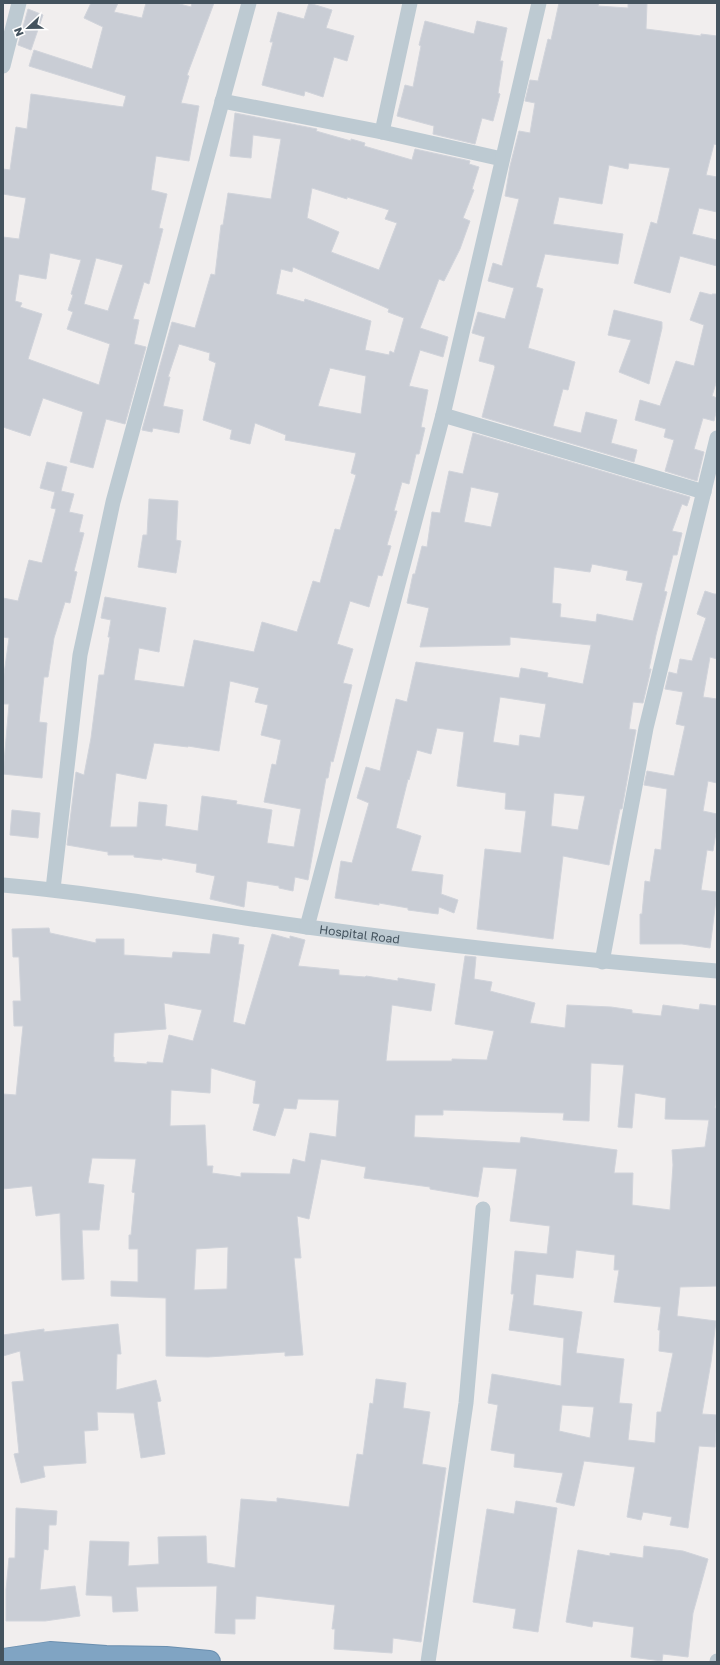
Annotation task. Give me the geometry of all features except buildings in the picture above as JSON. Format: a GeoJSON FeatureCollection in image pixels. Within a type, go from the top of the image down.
{"type":"FeatureCollection","features":[{"type":"Feature","properties":{"kind":"highway"},"geometry":{"type":"LineString","coordinates":[[3,1660],[50,1653],[106,1657],[166,1658],[209,1662]]}},
{"type":"Feature","properties":{"kind":"street"},"geometry":{"type":"LineString","coordinates":[[3,66],[18,3]]}},
{"type":"Feature","properties":{"kind":"street"},"geometry":{"type":"LineString","coordinates":[[53,889],[80,655],[113,502],[249,3]]}},
{"type":"Feature","properties":{"kind":"street"},"geometry":{"type":"LineString","coordinates":[[382,132],[410,3]]}},
{"type":"Feature","properties":{"kind":"street"},"geometry":{"type":"LineString","coordinates":[[307,927],[443,415],[539,3]]}},
{"type":"Feature","properties":{"kind":"street"},"geometry":{"type":"LineString","coordinates":[[222,101],[382,132],[502,159]]}},
{"type":"Feature","properties":{"kind":"street"},"geometry":{"type":"LineString","coordinates":[[443,415],[704,492]]}},
{"type":"Feature","properties":{"kind":"street"},"geometry":{"type":"LineString","coordinates":[[602,962],[646,728],[717,438]]}},
{"type":"Feature","properties":{"kind":"street","name":"Hospital Road"},"geometry":{"type":"LineString","coordinates":[[3,885],[53,889],[307,927],[602,962],[717,971]]}},
{"type":"Feature","properties":{"kind":"street"},"geometry":{"type":"LineString","coordinates":[[428,1662],[466,1402],[483,1209]]}}]}
